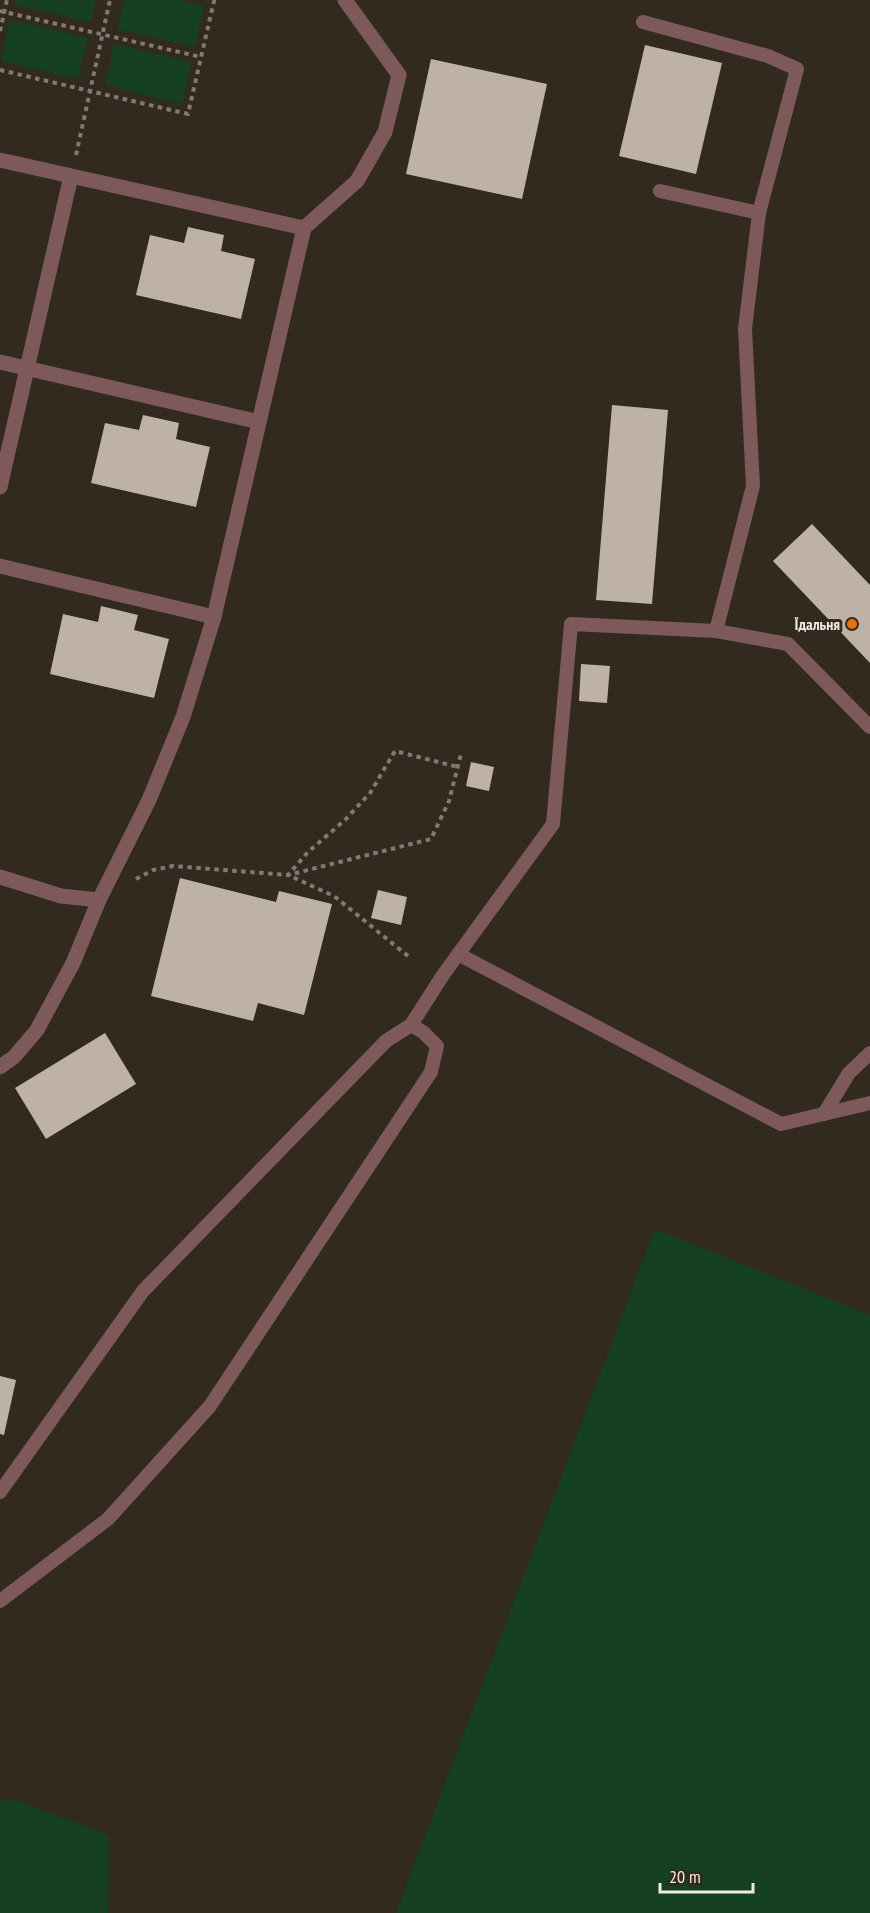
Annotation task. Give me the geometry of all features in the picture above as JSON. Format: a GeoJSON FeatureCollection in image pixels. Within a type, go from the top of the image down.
{"type":"FeatureCollection","features":[{"type":"Feature","properties":{"kind":"street"},"geometry":{"type":"LineString","coordinates":[[0,1066],[14,1057],[37,1030],[73,963],[99,900],[149,800],[183,717],[214,617],[304,228],[357,181],[385,132],[399,75],[345,0]]}},
{"type":"Feature","properties":{"kind":"street"},"geometry":{"type":"LineString","coordinates":[[0,160],[304,228]]}},
{"type":"Feature","properties":{"kind":"street"},"geometry":{"type":"LineString","coordinates":[[0,487],[71,176]]}},
{"type":"Feature","properties":{"kind":"street"},"geometry":{"type":"LineString","coordinates":[[0,362],[259,422]]}},
{"type":"Feature","properties":{"kind":"street"},"geometry":{"type":"LineString","coordinates":[[0,566],[214,617]]}},
{"type":"Feature","properties":{"kind":"street"},"geometry":{"type":"LineString","coordinates":[[0,877],[61,896],[99,900]]}},
{"type":"Feature","properties":{"kind":"lane"},"geometry":{"type":"LineString","coordinates":[[643,22],[768,56],[797,69],[759,213],[744,329],[753,486],[716,631]]}},
{"type":"Feature","properties":{"kind":"lane"},"geometry":{"type":"LineString","coordinates":[[660,191],[759,213]]}},
{"type":"Feature","properties":{"kind":"lane"},"geometry":{"type":"LineString","coordinates":[[0,1492],[143,1291],[386,1041],[411,1025],[458,954],[553,824],[571,624],[716,631],[788,644],[870,727]]}},
{"type":"Feature","properties":{"kind":"lane"},"geometry":{"type":"LineString","coordinates":[[458,954],[781,1124],[870,1103]]}},
{"type":"Feature","properties":{"kind":"lane"},"geometry":{"type":"LineString","coordinates":[[0,1601],[108,1519],[210,1406],[431,1072],[438,1046],[423,1032],[411,1025]]}},
{"type":"Feature","properties":{"kind":"lane"},"geometry":{"type":"LineString","coordinates":[[824,1114],[849,1073],[870,1053]]}},
{"type":"Feature","properties":{"kind":"path"},"geometry":{"type":"LineString","coordinates":[[0,31],[2,11],[7,0]]}},
{"type":"Feature","properties":{"kind":"path"},"geometry":{"type":"LineString","coordinates":[[71,176],[110,0]]}},
{"type":"Feature","properties":{"kind":"path"},"geometry":{"type":"LineString","coordinates":[[0,70],[188,114],[214,2],[208,0]]}},
{"type":"Feature","properties":{"kind":"path"},"geometry":{"type":"LineString","coordinates":[[2,11],[201,57]]}},
{"type":"Feature","properties":{"kind":"path"},"geometry":{"type":"LineString","coordinates":[[288,875],[308,852],[345,820],[370,793],[395,751],[458,767]]}},
{"type":"Feature","properties":{"kind":"path"},"geometry":{"type":"LineString","coordinates":[[135,879],[153,870],[173,866],[288,875],[431,839],[450,801],[461,754]]}},
{"type":"Feature","properties":{"kind":"path"},"geometry":{"type":"LineString","coordinates":[[288,875],[334,896],[408,956]]}},
{"type":"Feature","properties":{"kind":"green space"},"geometry":{"type":"Polygon","coordinates":[[[15,0],[96,0],[91,22],[14,5],[15,0]]]}},
{"type":"Feature","properties":{"kind":"green space"},"geometry":{"type":"Polygon","coordinates":[[[124,0],[180,0],[204,6],[195,47],[117,29],[124,0]]]}},
{"type":"Feature","properties":{"kind":"green space"},"geometry":{"type":"Polygon","coordinates":[[[10,20],[88,38],[78,79],[1,61],[10,20]]]}},
{"type":"Feature","properties":{"kind":"green space"},"geometry":{"type":"Polygon","coordinates":[[[114,44],[191,62],[182,104],[105,85],[114,44]]]}},
{"type":"Feature","properties":{"kind":"green space"},"geometry":{"type":"Polygon","coordinates":[[[655,1229],[870,1315],[870,1913],[396,1913],[655,1229]]]}},
{"type":"Feature","properties":{"kind":"green space"},"geometry":{"type":"Polygon","coordinates":[[[0,1800],[18,1801],[109,1835],[108,1913],[0,1913],[0,1800]]]}},
{"type":"Feature","properties":{"kind":"building"},"geometry":{"type":"Polygon","coordinates":[[[645,45],[722,63],[696,174],[619,156],[645,45]]]}},
{"type":"Feature","properties":{"kind":"building"},"geometry":{"type":"Polygon","coordinates":[[[431,59],[547,84],[522,199],[406,174],[431,59]]]}},
{"type":"Feature","properties":{"kind":"building"},"geometry":{"type":"Polygon","coordinates":[[[188,227],[224,235],[221,251],[255,259],[241,319],[136,295],[150,235],[184,243],[188,227]]]}},
{"type":"Feature","properties":{"kind":"building"},"geometry":{"type":"Polygon","coordinates":[[[612,405],[668,410],[652,604],[596,600],[612,405]]]}},
{"type":"Feature","properties":{"kind":"building"},"geometry":{"type":"Polygon","coordinates":[[[143,415],[179,423],[176,439],[210,447],[196,507],[91,483],[105,423],[139,430],[143,415]]]}},
{"type":"Feature","properties":{"kind":"building","name":"Їдальня"},"geometry":{"type":"Polygon","coordinates":[[[812,524],[870,585],[870,663],[773,561],[812,524]]]}},
{"type":"Feature","properties":{"kind":"building"},"geometry":{"type":"Polygon","coordinates":[[[101,606],[138,615],[134,630],[169,639],[154,698],[50,674],[63,614],[98,622],[101,606]]]}},
{"type":"Feature","properties":{"kind":"building"},"geometry":{"type":"Polygon","coordinates":[[[581,664],[610,666],[607,703],[579,701],[581,664]]]}},
{"type":"Feature","properties":{"kind":"building"},"geometry":{"type":"Polygon","coordinates":[[[471,762],[494,767],[489,791],[466,786],[471,762]]]}},
{"type":"Feature","properties":{"kind":"building"},"geometry":{"type":"Polygon","coordinates":[[[180,878],[276,902],[279,891],[332,904],[304,1015],[258,1003],[253,1021],[151,996],[180,878]]]}},
{"type":"Feature","properties":{"kind":"building"},"geometry":{"type":"Polygon","coordinates":[[[378,890],[407,897],[401,925],[371,918],[378,890]]]}},
{"type":"Feature","properties":{"kind":"building"},"geometry":{"type":"Polygon","coordinates":[[[105,1033],[136,1084],[46,1139],[15,1088],[105,1033]]]}},
{"type":"Feature","properties":{"kind":"building"},"geometry":{"type":"Polygon","coordinates":[[[0,1376],[16,1380],[4,1435],[0,1434],[0,1376]]]}},
{"type":"Feature","properties":{"kind":"place","name":"Їдальня"},"geometry":{"type":"Point","coordinates":[852,624]}}]}
